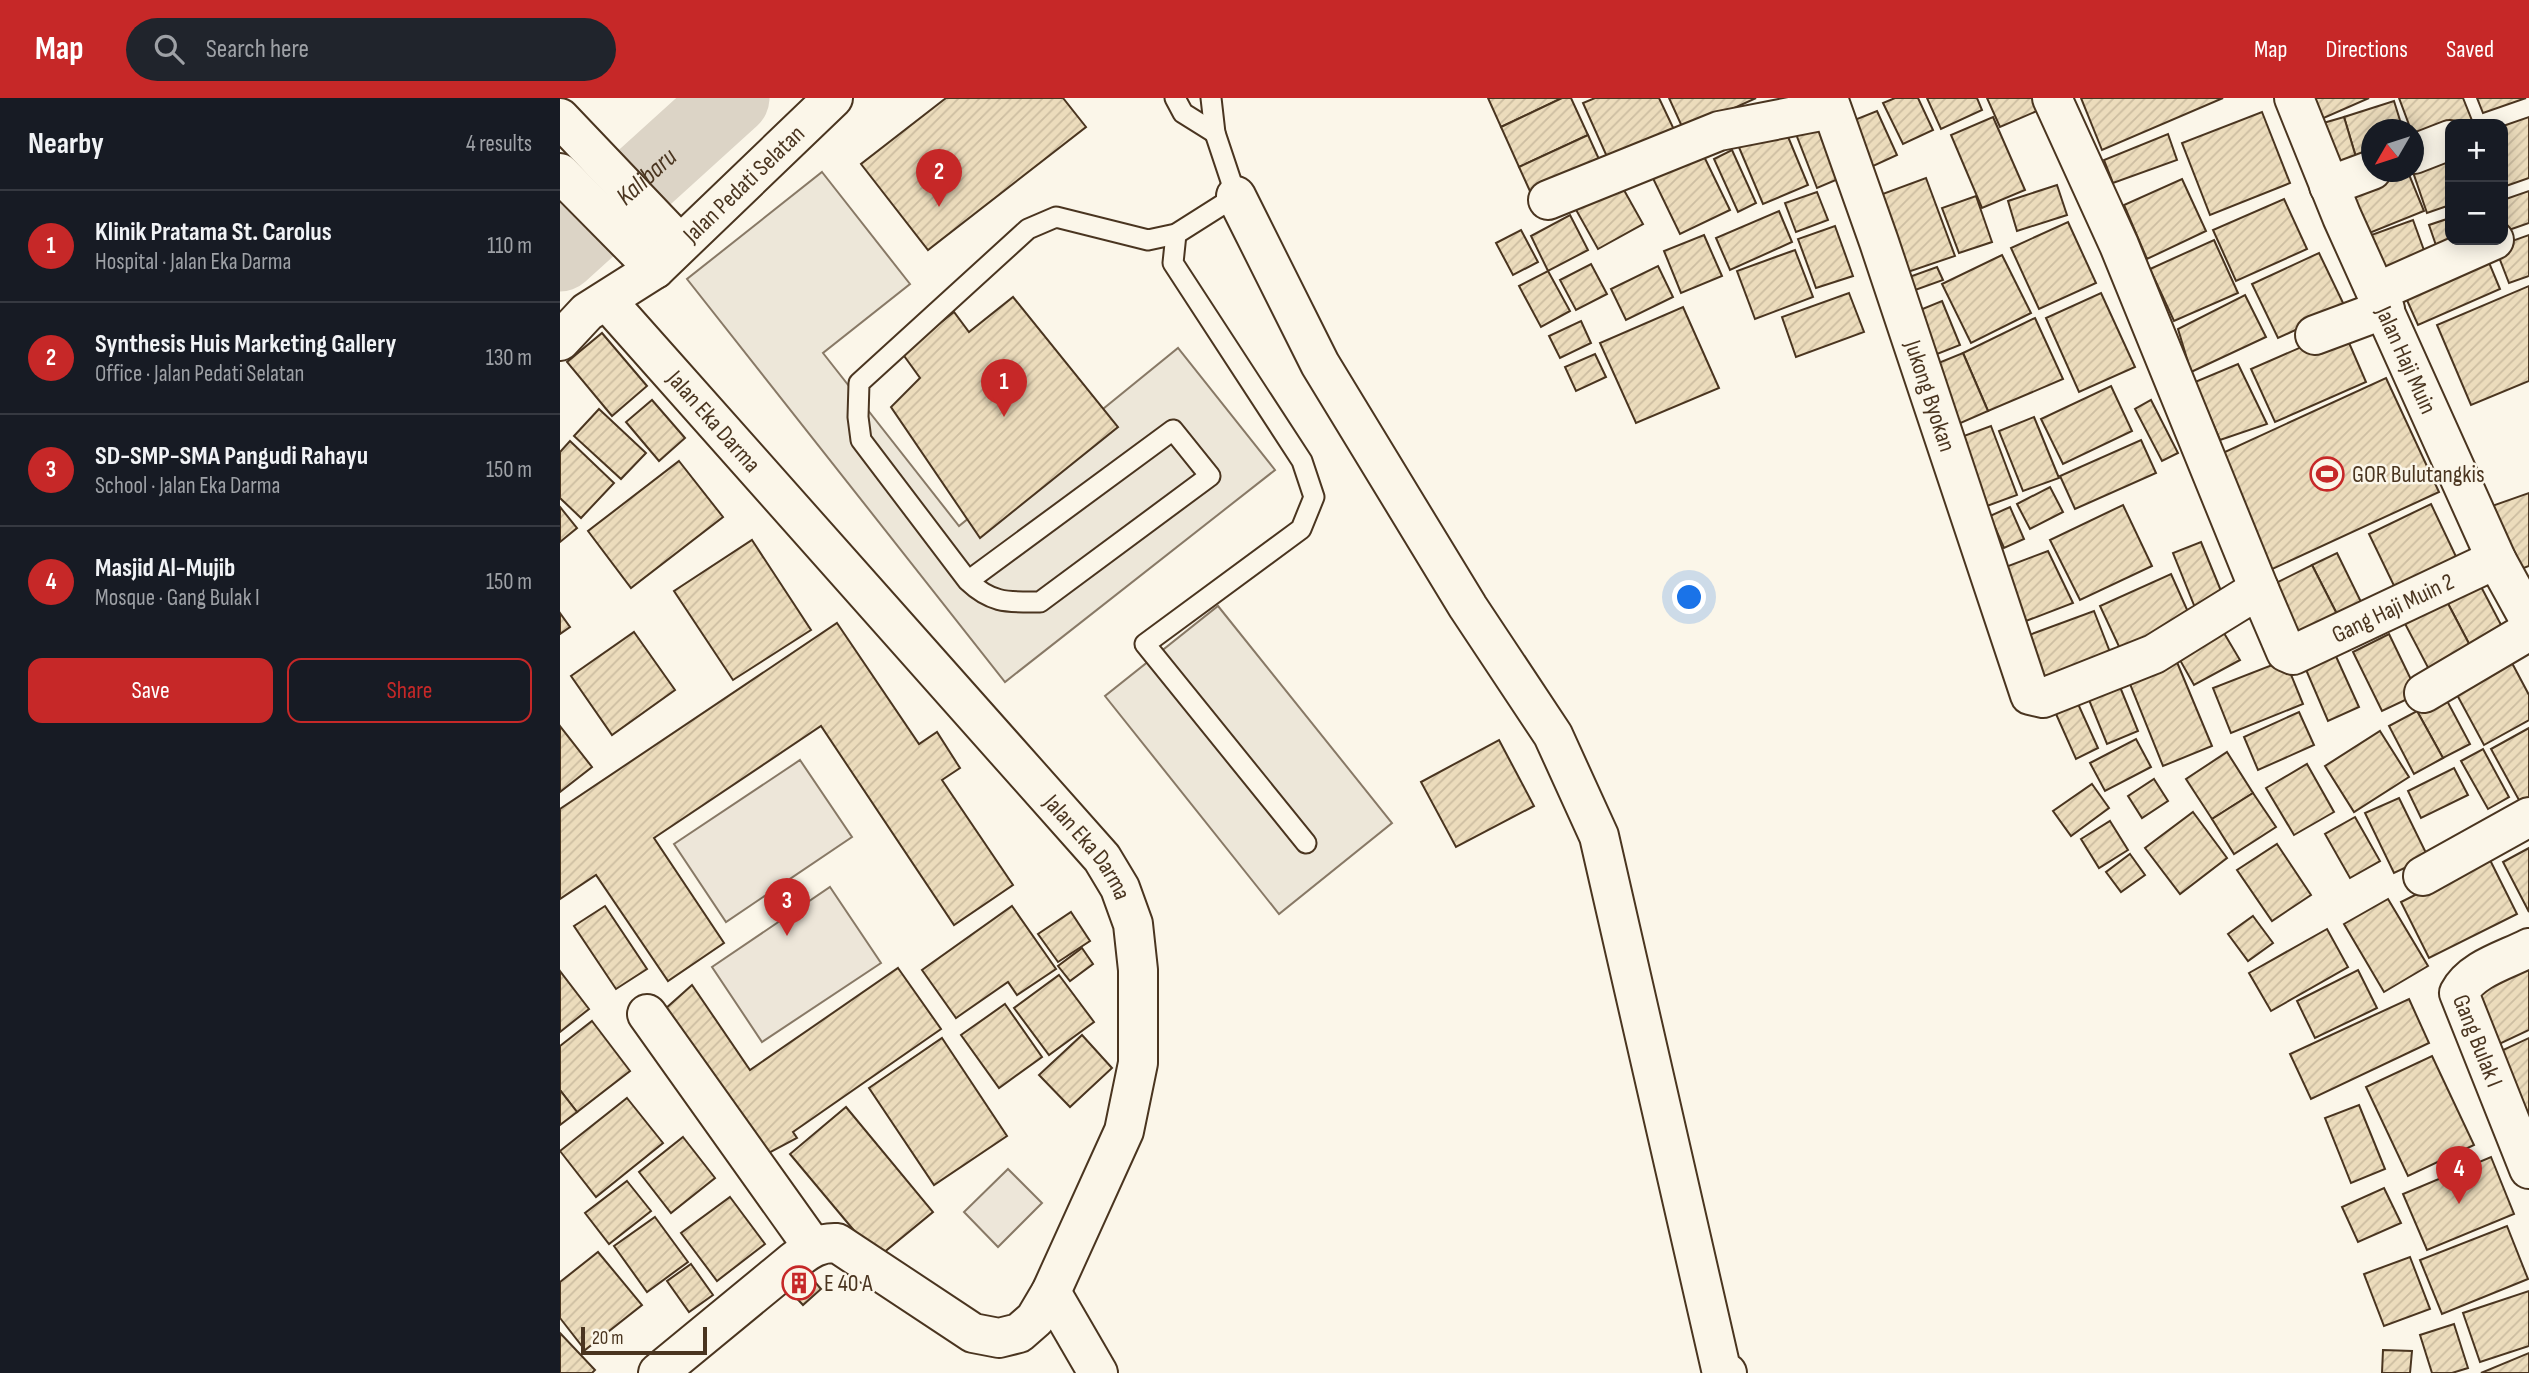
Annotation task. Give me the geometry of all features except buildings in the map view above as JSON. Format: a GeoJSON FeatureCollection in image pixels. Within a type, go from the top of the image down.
{"type":"FeatureCollection","features":[{"type":"Feature","properties":{"kind":"street","name":"Jalan Pedati Selatan"},"geometry":{"type":"LineString","coordinates":[[560,341],[587,312],[607,302],[667,257],[833,98]]}},
{"type":"Feature","properties":{"kind":"street"},"geometry":{"type":"LineString","coordinates":[[2052,98],[2119,246],[2259,589]]}},
{"type":"Feature","properties":{"kind":"street","name":"Jalan Haji Muin"},"geometry":{"type":"LineString","coordinates":[[2294,98],[2329,186],[2510,568],[2529,619]]}},
{"type":"Feature","properties":{"kind":"street"},"geometry":{"type":"LineString","coordinates":[[1548,200],[1719,131],[1829,104]]}},
{"type":"Feature","properties":{"kind":"street","name":"Jukong Byokan"},"geometry":{"type":"LineString","coordinates":[[1829,104],[1880,242],[2030,695],[2043,698],[2154,654],[2259,589]]}},
{"type":"Feature","properties":{"kind":"street"},"geometry":{"type":"LineString","coordinates":[[560,118],[634,223],[667,257]]}},
{"type":"Feature","properties":{"kind":"street"},"geometry":{"type":"LineString","coordinates":[[2424,150],[2445,142]]}},
{"type":"Feature","properties":{"kind":"street"},"geometry":{"type":"LineString","coordinates":[[560,173],[634,223]]}},
{"type":"Feature","properties":{"kind":"street"},"geometry":{"type":"LineString","coordinates":[[2329,186],[2361,174]]}},
{"type":"Feature","properties":{"kind":"street"},"geometry":{"type":"LineString","coordinates":[[1236,196],[1320,364],[1468,607],[1553,735],[1600,836],[1721,1369],[1727,1373]]}},
{"type":"Feature","properties":{"kind":"street"},"geometry":{"type":"LineString","coordinates":[[2315,335],[2485,245]]}},
{"type":"Feature","properties":{"kind":"street","name":"Jalan Eka Darma"},"geometry":{"type":"LineString","coordinates":[[607,302],[1102,858],[1120,888],[1133,924],[1138,970],[1138,1063],[1133,1096],[1124,1131],[1051,1292],[1035,1319],[1019,1333],[999,1338],[973,1333],[830,1248]]}},
{"type":"Feature","properties":{"kind":"street","name":"Gang Haji Muin 2"},"geometry":{"type":"LineString","coordinates":[[2259,589],[2286,652],[2293,654],[2486,564],[2510,568]]}},
{"type":"Feature","properties":{"kind":"street"},"geometry":{"type":"LineString","coordinates":[[2424,693],[2529,631]]}},
{"type":"Feature","properties":{"kind":"street"},"geometry":{"type":"LineString","coordinates":[[2423,876],[2529,817]]}},
{"type":"Feature","properties":{"kind":"street","name":"Gang Bulak I"},"geometry":{"type":"LineString","coordinates":[[2529,948],[2472,976],[2463,983],[2459,993],[2529,1169]]}},
{"type":"Feature","properties":{"kind":"street"},"geometry":{"type":"LineString","coordinates":[[647,1014],[830,1248],[658,1373]]}},
{"type":"Feature","properties":{"kind":"street"},"geometry":{"type":"LineString","coordinates":[[1051,1292],[1098,1373]]}},
{"type":"Feature","properties":{"kind":"lane"},"geometry":{"type":"LineString","coordinates":[[1175,98],[1183,113],[1215,133]]}},
{"type":"Feature","properties":{"kind":"lane"},"geometry":{"type":"LineString","coordinates":[[968,581],[1173,430],[1210,476],[1040,602],[1006,602],[984,596],[968,581],[862,440],[858,417],[859,383],[1028,229],[1056,216],[1148,240],[1176,234],[1236,196],[1215,133],[1211,98]]}},
{"type":"Feature","properties":{"kind":"lane"},"geometry":{"type":"LineString","coordinates":[[1176,234],[1173,263],[1302,461],[1314,497],[1301,529],[1145,645],[1306,843]]}},
{"type":"Feature","properties":{"kind":"shaded area"},"geometry":{"type":"Polygon","coordinates":[[[822,172],[910,284],[823,353],[959,526],[1178,348],[1275,470],[1005,682],[687,279],[822,172]]]}},
{"type":"Feature","properties":{"kind":"shaded area"},"geometry":{"type":"Polygon","coordinates":[[[1218,606],[1392,823],[1279,914],[1105,696],[1218,606]]]}},
{"type":"Feature","properties":{"kind":"shaded area"},"geometry":{"type":"Polygon","coordinates":[[[800,760],[852,837],[726,922],[674,844],[800,760]]]}},
{"type":"Feature","properties":{"kind":"shaded area"},"geometry":{"type":"Polygon","coordinates":[[[830,887],[881,963],[762,1042],[712,967],[830,887]]]}},
{"type":"Feature","properties":{"kind":"shaded area"},"geometry":{"type":"Polygon","coordinates":[[[1008,1169],[1042,1203],[998,1247],[964,1212],[1008,1169]]]}},
{"type":"Feature","properties":{"kind":"waterway","name":"Kalibaru"},"geometry":{"type":"LineString","coordinates":[[560,254],[732,98]]}},
{"type":"Feature","properties":{"kind":"place","name":"Synthesis Huis Marketing Gallery"},"geometry":{"type":"Point","coordinates":[939,207]}},
{"type":"Feature","properties":{"kind":"place","name":"Klinik Pratama St. Carolus"},"geometry":{"type":"Point","coordinates":[1004,417]}},
{"type":"Feature","properties":{"kind":"place","name":"GOR Bulutangkis"},"geometry":{"type":"Point","coordinates":[2327,474]}},
{"type":"Feature","properties":{"kind":"place","name":"SD-SMP-SMA Pangudi Rahayu"},"geometry":{"type":"Point","coordinates":[787,936]}},
{"type":"Feature","properties":{"kind":"place","name":"Masjid Al-Mujib"},"geometry":{"type":"Point","coordinates":[2459,1204]}},
{"type":"Feature","properties":{"kind":"place","name":"E 40 A"},"geometry":{"type":"Point","coordinates":[799,1283]}}]}
